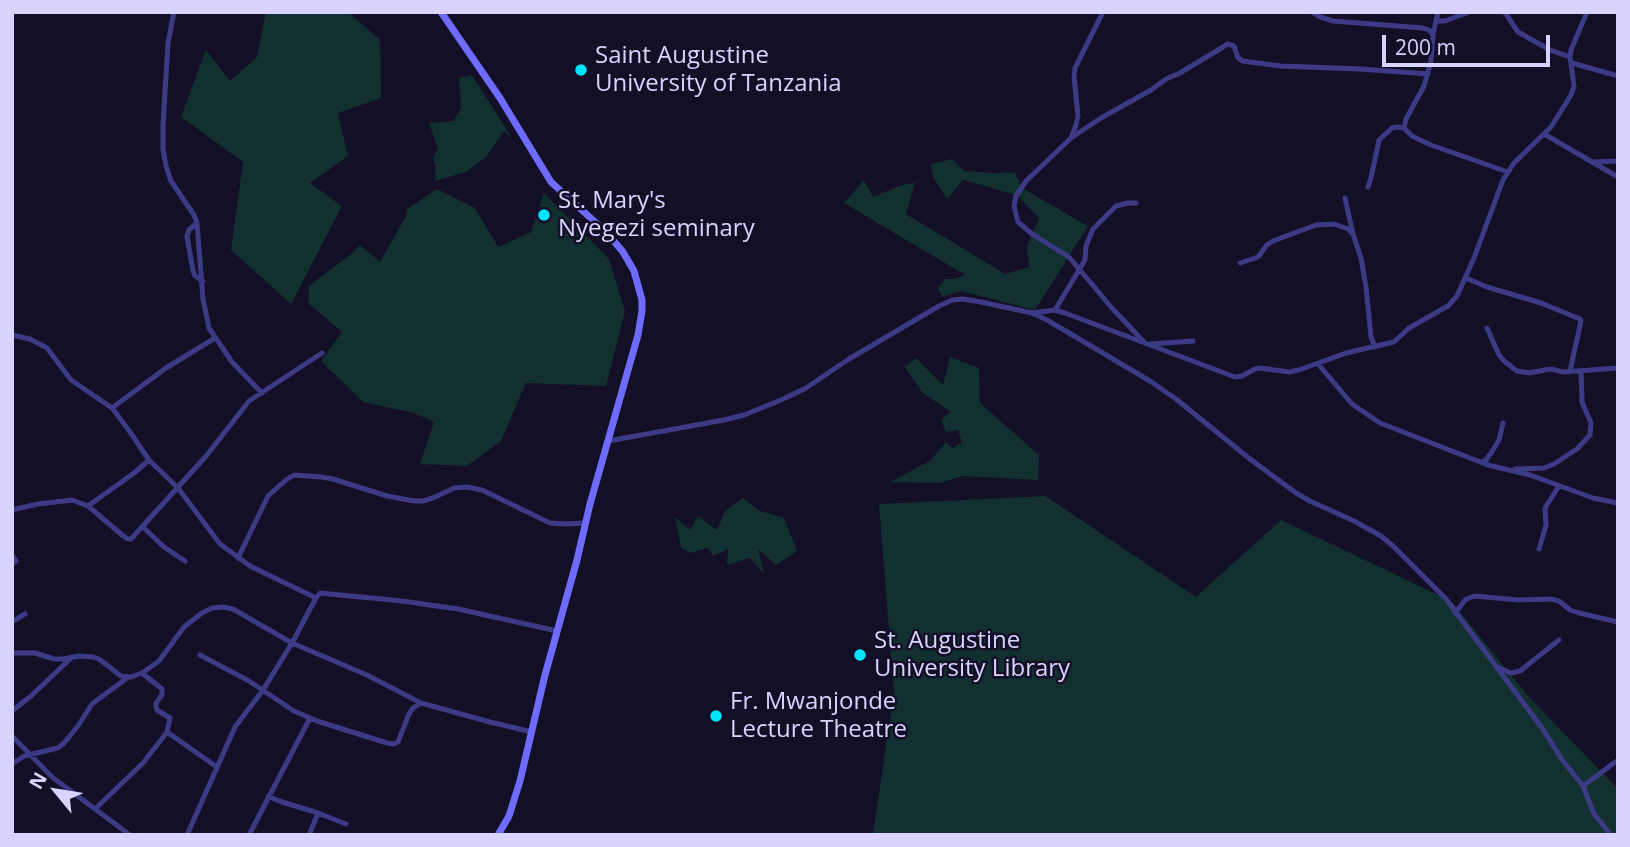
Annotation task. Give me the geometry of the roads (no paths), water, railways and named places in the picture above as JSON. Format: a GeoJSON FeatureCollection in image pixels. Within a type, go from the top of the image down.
{"type":"FeatureCollection","features":[{"type":"Feature","properties":{"kind":"main road"},"geometry":{"type":"LineString","coordinates":[[441,12],[500,99],[545,175],[623,251],[640,289],[642,311],[513,803],[498,835]]}},
{"type":"Feature","properties":{"kind":"street"},"geometry":{"type":"LineString","coordinates":[[174,12],[168,43],[163,149],[166,166],[171,181],[197,223],[205,315],[209,328],[232,362],[262,393]]}},
{"type":"Feature","properties":{"kind":"street"},"geometry":{"type":"LineString","coordinates":[[1071,138],[1078,116],[1075,68],[1103,12]]}},
{"type":"Feature","properties":{"kind":"street"},"geometry":{"type":"LineString","coordinates":[[1312,12],[1334,21],[1423,28],[1433,35]]}},
{"type":"Feature","properties":{"kind":"street"},"geometry":{"type":"LineString","coordinates":[[1404,128],[1424,86],[1432,61],[1433,35],[1438,12]]}},
{"type":"Feature","properties":{"kind":"street"},"geometry":{"type":"LineString","coordinates":[[1437,21],[1445,21],[1469,12]]}},
{"type":"Feature","properties":{"kind":"street"},"geometry":{"type":"LineString","coordinates":[[1503,12],[1518,32],[1550,50],[1618,76]]}},
{"type":"Feature","properties":{"kind":"street"},"geometry":{"type":"LineString","coordinates":[[1032,313],[1055,310],[1065,313],[1235,377],[1255,369],[1289,372],[1346,353],[1394,342],[1409,328],[1448,306],[1457,296],[1503,180],[1519,157],[1544,134],[1571,95],[1574,86],[1571,60],[1574,42],[1587,12]]}},
{"type":"Feature","properties":{"kind":"street"},"geometry":{"type":"LineString","coordinates":[[1193,341],[1146,343],[1069,257],[1018,222],[1014,206],[1016,195],[1026,181],[1071,138],[1228,44],[1234,46],[1238,58],[1243,61],[1281,66],[1428,74]]}},
{"type":"Feature","properties":{"kind":"street"},"geometry":{"type":"LineString","coordinates":[[1368,187],[1379,140],[1392,128],[1404,128],[1412,136],[1431,145],[1508,172]]}},
{"type":"Feature","properties":{"kind":"street"},"geometry":{"type":"LineString","coordinates":[[1544,134],[1617,176]]}},
{"type":"Feature","properties":{"kind":"street"},"geometry":{"type":"LineString","coordinates":[[1593,162],[1618,161]]}},
{"type":"Feature","properties":{"kind":"street"},"geometry":{"type":"LineString","coordinates":[[1345,198],[1361,258],[1371,337],[1375,347]]}},
{"type":"Feature","properties":{"kind":"street"},"geometry":{"type":"LineString","coordinates":[[1055,310],[1084,260],[1086,246],[1098,223],[1116,206],[1127,202],[1136,203]]}},
{"type":"Feature","properties":{"kind":"street"},"geometry":{"type":"LineString","coordinates":[[197,223],[191,226],[187,233],[192,271],[203,281]]}},
{"type":"Feature","properties":{"kind":"street"},"geometry":{"type":"LineString","coordinates":[[1240,263],[1258,257],[1273,241],[1316,225],[1334,224],[1353,234]]}},
{"type":"Feature","properties":{"kind":"street"},"geometry":{"type":"LineString","coordinates":[[190,250],[198,236]]}},
{"type":"Feature","properties":{"kind":"street"},"geometry":{"type":"LineString","coordinates":[[1466,278],[1580,319],[1570,371]]}},
{"type":"Feature","properties":{"kind":"street"},"geometry":{"type":"LineString","coordinates":[[607,441],[744,415],[781,401],[952,300],[963,299],[1032,313],[1150,381],[1296,493],[1354,521],[1393,546],[1439,591],[1495,665],[1583,786],[1594,814],[1611,835]]}},
{"type":"Feature","properties":{"kind":"street"},"geometry":{"type":"LineString","coordinates":[[1487,328],[1499,355],[1517,371],[1529,373],[1550,369],[1581,371],[1618,368]]}},
{"type":"Feature","properties":{"kind":"street"},"geometry":{"type":"LineString","coordinates":[[12,335],[30,339],[47,348],[71,380],[112,408],[149,460],[178,488],[215,538],[238,558],[267,575],[316,597]]}},
{"type":"Feature","properties":{"kind":"street"},"geometry":{"type":"LineString","coordinates":[[112,408],[166,368],[215,338]]}},
{"type":"Feature","properties":{"kind":"street"},"geometry":{"type":"LineString","coordinates":[[12,510],[72,500],[88,506],[131,539],[221,438],[249,401],[322,353]]}},
{"type":"Feature","properties":{"kind":"street"},"geometry":{"type":"LineString","coordinates":[[1318,364],[1352,404],[1380,423],[1482,462],[1530,475],[1593,498],[1618,503]]}},
{"type":"Feature","properties":{"kind":"street"},"geometry":{"type":"LineString","coordinates":[[1512,470],[1544,468],[1554,464],[1577,449],[1590,435],[1591,423],[1582,402],[1581,371]]}},
{"type":"Feature","properties":{"kind":"street"},"geometry":{"type":"LineString","coordinates":[[249,401],[251,382]]}},
{"type":"Feature","properties":{"kind":"street"},"geometry":{"type":"LineString","coordinates":[[1482,462],[1495,446],[1503,423]]}},
{"type":"Feature","properties":{"kind":"street"},"geometry":{"type":"LineString","coordinates":[[88,506],[149,460]]}},
{"type":"Feature","properties":{"kind":"street"},"geometry":{"type":"LineString","coordinates":[[238,558],[268,496],[294,475],[349,483],[387,496],[414,501],[424,501],[454,488],[467,487],[482,490],[550,523],[585,523]]}},
{"type":"Feature","properties":{"kind":"street"},"geometry":{"type":"LineString","coordinates":[[1539,549],[1546,525],[1545,508],[1559,486]]}},
{"type":"Feature","properties":{"kind":"street"},"geometry":{"type":"LineString","coordinates":[[143,527],[164,547],[185,561]]}},
{"type":"Feature","properties":{"kind":"street"},"geometry":{"type":"LineString","coordinates":[[12,555],[16,561],[12,564]]}},
{"type":"Feature","properties":{"kind":"street"},"geometry":{"type":"LineString","coordinates":[[187,835],[235,727],[263,690],[320,593],[402,601],[484,614],[557,631]]}},
{"type":"Feature","properties":{"kind":"street"},"geometry":{"type":"LineString","coordinates":[[1455,613],[1466,599],[1475,596],[1518,600],[1551,599],[1559,601],[1570,610],[1618,622]]}},
{"type":"Feature","properties":{"kind":"street"},"geometry":{"type":"LineString","coordinates":[[12,764],[24,756],[58,748],[92,705],[127,678],[142,673],[159,660],[191,621],[212,608],[223,607],[292,643],[367,675],[421,703],[532,732]]}},
{"type":"Feature","properties":{"kind":"street"},"geometry":{"type":"LineString","coordinates":[[12,622],[25,614]]}},
{"type":"Feature","properties":{"kind":"street"},"geometry":{"type":"LineString","coordinates":[[1495,665],[1511,673],[1520,671],[1559,640]]}},
{"type":"Feature","properties":{"kind":"street"},"geometry":{"type":"LineString","coordinates":[[12,653],[35,653],[54,659],[93,657],[127,678]]}},
{"type":"Feature","properties":{"kind":"street"},"geometry":{"type":"LineString","coordinates":[[200,655],[243,677],[294,711],[394,744],[401,736],[409,714],[421,703]]}},
{"type":"Feature","properties":{"kind":"street"},"geometry":{"type":"LineString","coordinates":[[12,711],[71,658]]}},
{"type":"Feature","properties":{"kind":"street"},"geometry":{"type":"LineString","coordinates":[[95,809],[144,763],[167,732],[170,718],[156,707],[162,689],[142,673]]}},
{"type":"Feature","properties":{"kind":"street"},"geometry":{"type":"LineString","coordinates":[[249,835],[310,718]]}},
{"type":"Feature","properties":{"kind":"street"},"geometry":{"type":"LineString","coordinates":[[167,732],[217,767]]}},
{"type":"Feature","properties":{"kind":"street"},"geometry":{"type":"LineString","coordinates":[[12,736],[43,770],[130,835]]}},
{"type":"Feature","properties":{"kind":"street"},"geometry":{"type":"LineString","coordinates":[[1583,786],[1618,760]]}},
{"type":"Feature","properties":{"kind":"street"},"geometry":{"type":"LineString","coordinates":[[268,796],[346,824]]}},
{"type":"Feature","properties":{"kind":"street"},"geometry":{"type":"LineString","coordinates":[[309,835],[318,813]]}},
{"type":"Feature","properties":{"kind":"place","name":"Saint Augustine University of Tanzania"},"geometry":{"type":"Point","coordinates":[581,70]}},
{"type":"Feature","properties":{"kind":"place","name":"St. Mary's Nyegezi seminary"},"geometry":{"type":"Point","coordinates":[544,215]}},
{"type":"Feature","properties":{"kind":"place","name":"St. Augustine University Library"},"geometry":{"type":"Point","coordinates":[860,655]}},
{"type":"Feature","properties":{"kind":"place","name":"Fr. Mwanjonde Lecture Theatre"},"geometry":{"type":"Point","coordinates":[716,716]}}]}
